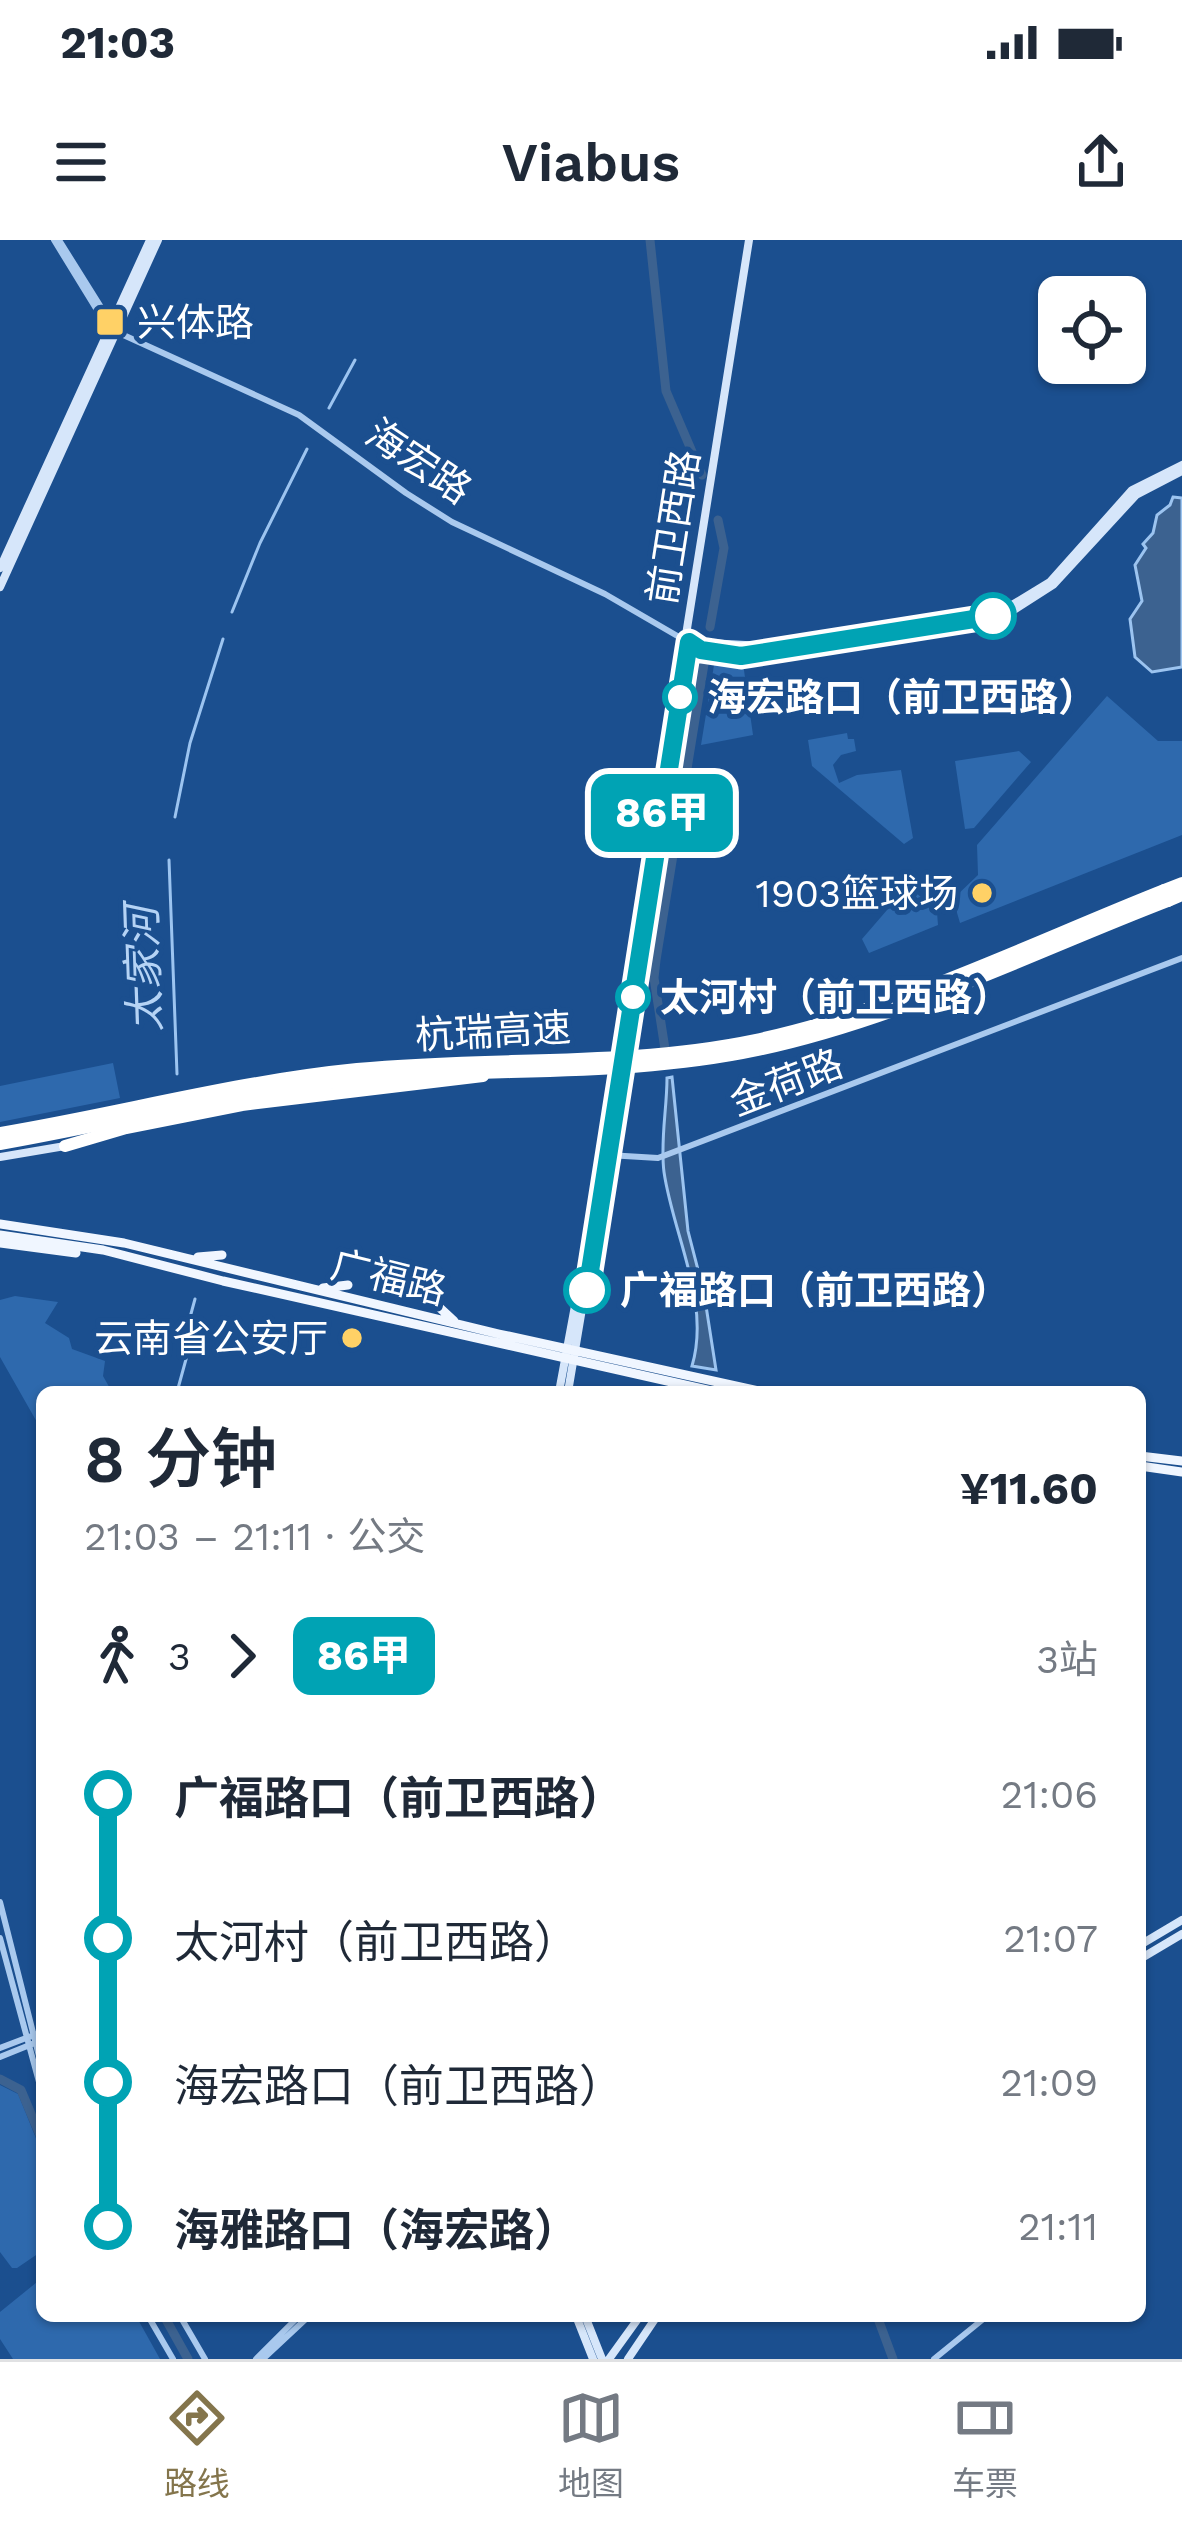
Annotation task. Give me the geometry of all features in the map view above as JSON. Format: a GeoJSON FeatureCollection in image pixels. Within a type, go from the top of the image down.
{"type":"FeatureCollection","features":[{"type":"Feature","properties":{"kind":"highway","name":"杭瑞高速"},"geometry":{"type":"LineString","coordinates":[[0,1144],[279,1089],[384,1077],[687,1062],[788,1043],[889,1011],[1172,897],[1182,883]]}},
{"type":"Feature","properties":{"kind":"highway","name":"杭瑞高速"},"geometry":{"type":"LineString","coordinates":[[0,1133],[193,1092],[317,1073],[671,1052],[751,1041],[886,1001],[1172,897]]}},
{"type":"Feature","properties":{"kind":"highway"},"geometry":{"type":"LineString","coordinates":[[64,1146],[172,1118],[280,1099],[449,1082],[517,1070]]}},
{"type":"Feature","properties":{"kind":"main road"},"geometry":{"type":"LineString","coordinates":[[0,568],[154,240]]}},
{"type":"Feature","properties":{"kind":"main road","name":"前卫西路"},"geometry":{"type":"LineString","coordinates":[[571,1355],[751,240]]}},
{"type":"Feature","properties":{"kind":"main road"},"geometry":{"type":"LineString","coordinates":[[0,587],[111,327]]}},
{"type":"Feature","properties":{"kind":"main road","name":"海宏路"},"geometry":{"type":"LineString","coordinates":[[687,641],[765,646],[1012,605],[1050,581],[1132,490],[1182,468]]}},
{"type":"Feature","properties":{"kind":"main road","name":"前卫西路"},"geometry":{"type":"LineString","coordinates":[[565,1386],[608,1156],[687,641]]}},
{"type":"Feature","properties":{"kind":"main road"},"geometry":{"type":"LineString","coordinates":[[0,1157],[64,1146]]}},
{"type":"Feature","properties":{"kind":"main road","name":"广福路"},"geometry":{"type":"LineString","coordinates":[[4,1222],[186,1258],[692,1386]]}},
{"type":"Feature","properties":{"kind":"main road"},"geometry":{"type":"LineString","coordinates":[[0,1239],[76,1253]]}},
{"type":"Feature","properties":{"kind":"main road","name":"广福路"},"geometry":{"type":"LineString","coordinates":[[0,1239],[137,1258],[223,1281],[732,1386]]}},
{"type":"Feature","properties":{"kind":"main road"},"geometry":{"type":"LineString","coordinates":[[186,1258],[222,1255]]}},
{"type":"Feature","properties":{"kind":"main road"},"geometry":{"type":"LineString","coordinates":[[101,1257],[137,1258]]}},
{"type":"Feature","properties":{"kind":"main road"},"geometry":{"type":"LineString","coordinates":[[223,1281],[261,1295]]}},
{"type":"Feature","properties":{"kind":"main road"},"geometry":{"type":"LineString","coordinates":[[314,1289],[348,1285]]}},
{"type":"Feature","properties":{"kind":"main road"},"geometry":{"type":"LineString","coordinates":[[440,1308],[458,1324]]}},
{"type":"Feature","properties":{"kind":"main road"},"geometry":{"type":"LineString","coordinates":[[1146,1457],[1182,1461]]}},
{"type":"Feature","properties":{"kind":"main road"},"geometry":{"type":"LineString","coordinates":[[1146,1467],[1182,1472]]}},
{"type":"Feature","properties":{"kind":"main road"},"geometry":{"type":"LineString","coordinates":[[1146,1942],[1182,1921]]}},
{"type":"Feature","properties":{"kind":"main road"},"geometry":{"type":"LineString","coordinates":[[1146,1955],[1182,1934]]}},
{"type":"Feature","properties":{"kind":"main road"},"geometry":{"type":"LineString","coordinates":[[583,2322],[592,2359]]}},
{"type":"Feature","properties":{"kind":"main road"},"geometry":{"type":"LineString","coordinates":[[584,2322],[605,2359],[636,2322]]}},
{"type":"Feature","properties":{"kind":"main road"},"geometry":{"type":"LineString","coordinates":[[628,2359],[653,2322]]}},
{"type":"Feature","properties":{"kind":"main road"},"geometry":{"type":"LineString","coordinates":[[631,2329],[632,2338],[643,2337]]}},
{"type":"Feature","properties":{"kind":"street"},"geometry":{"type":"LineString","coordinates":[[56,240],[111,327]]}},
{"type":"Feature","properties":{"kind":"street","name":"海宏路"},"geometry":{"type":"LineString","coordinates":[[111,327],[299,415],[452,522],[604,594],[687,641]]}},
{"type":"Feature","properties":{"kind":"street","name":"金荷路"},"geometry":{"type":"LineString","coordinates":[[608,1156],[658,1158],[1182,958]]}},
{"type":"Feature","properties":{"kind":"street"},"geometry":{"type":"LineString","coordinates":[[0,1902],[35,2038]]}},
{"type":"Feature","properties":{"kind":"street"},"geometry":{"type":"LineString","coordinates":[[0,1938],[35,2038]]}},
{"type":"Feature","properties":{"kind":"street"},"geometry":{"type":"LineString","coordinates":[[0,2052],[35,2038]]}},
{"type":"Feature","properties":{"kind":"street"},"geometry":{"type":"LineString","coordinates":[[151,2322],[173,2359]]}},
{"type":"Feature","properties":{"kind":"street"},"geometry":{"type":"LineString","coordinates":[[183,2322],[205,2359]]}},
{"type":"Feature","properties":{"kind":"street"},"geometry":{"type":"LineString","coordinates":[[260,2359],[294,2322]]}},
{"type":"Feature","properties":{"kind":"street"},"geometry":{"type":"LineString","coordinates":[[260,2359],[302,2322]]}},
{"type":"Feature","properties":{"kind":"street"},"geometry":{"type":"LineString","coordinates":[[934,2359],[980,2322]]}},
{"type":"Feature","properties":{"kind":"shaded area"},"geometry":{"type":"Polygon","coordinates":[[[1173,497],[1182,498],[1182,667],[1152,672],[1135,657],[1130,619],[1142,601],[1135,565],[1157,515],[1173,497]]]}},
{"type":"Feature","properties":{"kind":"shaded area"},"geometry":{"type":"Polygon","coordinates":[[[743,663],[753,735],[701,745],[714,665],[743,663]]]}},
{"type":"Feature","properties":{"kind":"shaded area"},"geometry":{"type":"Polygon","coordinates":[[[1107,696],[1158,741],[1182,741],[1182,835],[960,923],[953,899],[978,875],[977,845],[1107,696]]]}},
{"type":"Feature","properties":{"kind":"shaded area"},"geometry":{"type":"Polygon","coordinates":[[[847,733],[856,751],[841,755],[833,765],[839,783],[857,775],[901,770],[913,838],[904,844],[812,766],[808,740],[847,733]]]}},
{"type":"Feature","properties":{"kind":"shaded area"},"geometry":{"type":"Polygon","coordinates":[[[1019,751],[1031,762],[974,828],[965,829],[955,761],[1019,751]]]}},
{"type":"Feature","properties":{"kind":"shaded area"},"geometry":{"type":"Polygon","coordinates":[[[915,892],[923,899],[936,900],[938,925],[869,953],[862,939],[900,895],[915,892]]]}},
{"type":"Feature","properties":{"kind":"shaded area"},"geometry":{"type":"Polygon","coordinates":[[[113,1063],[120,1098],[0,1122],[0,1086],[113,1063]]]}},
{"type":"Feature","properties":{"kind":"shaded area"},"geometry":{"type":"Polygon","coordinates":[[[672,1077],[688,1231],[716,1370],[692,1366],[697,1342],[694,1293],[663,1160],[667,1078],[672,1077]]]}},
{"type":"Feature","properties":{"kind":"shaded area"},"geometry":{"type":"Polygon","coordinates":[[[15,1296],[58,1302],[45,1323],[69,1338],[72,1349],[105,1361],[103,1376],[109,1386],[36,1386],[36,1420],[0,1357],[0,1300],[15,1296]]]}},
{"type":"Feature","properties":{"kind":"shaded area"},"geometry":{"type":"Polygon","coordinates":[[[0,2085],[18,2094],[36,2138],[36,2255],[12,2268],[0,2252],[0,2085]]]}},
{"type":"Feature","properties":{"kind":"shaded area"},"geometry":{"type":"Polygon","coordinates":[[[36,2283],[36,2322],[139,2322],[160,2359],[13,2359],[0,2339],[0,2312],[36,2283]]]}},
{"type":"Feature","properties":{"kind":"waterway"},"geometry":{"type":"LineString","coordinates":[[650,240],[666,391],[702,475]]}},
{"type":"Feature","properties":{"kind":"waterway","name":"太家河"},"geometry":{"type":"LineString","coordinates":[[329,408],[355,360]]}},
{"type":"Feature","properties":{"kind":"waterway","name":"太家河"},"geometry":{"type":"LineString","coordinates":[[232,612],[307,449]]}},
{"type":"Feature","properties":{"kind":"waterway"},"geometry":{"type":"LineString","coordinates":[[710,627],[724,548],[718,520]]}},
{"type":"Feature","properties":{"kind":"waterway","name":"太家河"},"geometry":{"type":"LineString","coordinates":[[175,817],[190,743],[223,639]]}},
{"type":"Feature","properties":{"kind":"waterway"},"geometry":{"type":"LineString","coordinates":[[665,1049],[654,978],[704,664]]}},
{"type":"Feature","properties":{"kind":"waterway","name":"太家河"},"geometry":{"type":"LineString","coordinates":[[169,860],[177,1074]]}},
{"type":"Feature","properties":{"kind":"waterway","name":"太家河"},"geometry":{"type":"LineString","coordinates":[[179,1386],[195,1299]]}},
{"type":"Feature","properties":{"kind":"waterway"},"geometry":{"type":"LineString","coordinates":[[0,2079],[21,2090],[36,2126]]}},
{"type":"Feature","properties":{"kind":"waterway"},"geometry":{"type":"LineString","coordinates":[[167,2322],[188,2359]]}},
{"type":"Feature","properties":{"kind":"waterway"},"geometry":{"type":"LineString","coordinates":[[879,2322],[893,2359]]}},
{"type":"Feature","properties":{"kind":"bus line","name":"86甲"},"geometry":{"type":"LineString","coordinates":[[587,1290],[689,642],[701,650],[741,656],[993,616]]}},
{"type":"Feature","properties":{"kind":"place","name":"兴体路"},"geometry":{"type":"Point","coordinates":[110,322]}},
{"type":"Feature","properties":{"kind":"place","name":"海宏路口（前卫西路）"},"geometry":{"type":"Point","coordinates":[680,697]}},
{"type":"Feature","properties":{"kind":"place","name":"1903篮球场"},"geometry":{"type":"Point","coordinates":[982,893]}},
{"type":"Feature","properties":{"kind":"place","name":"太河村（前卫西路）"},"geometry":{"type":"Point","coordinates":[633,997]}},
{"type":"Feature","properties":{"kind":"place","name":"广福路口（前卫西路）"},"geometry":{"type":"Point","coordinates":[587,1290]}},
{"type":"Feature","properties":{"kind":"place","name":"云南省公安厅"},"geometry":{"type":"Point","coordinates":[352,1338]}}]}
